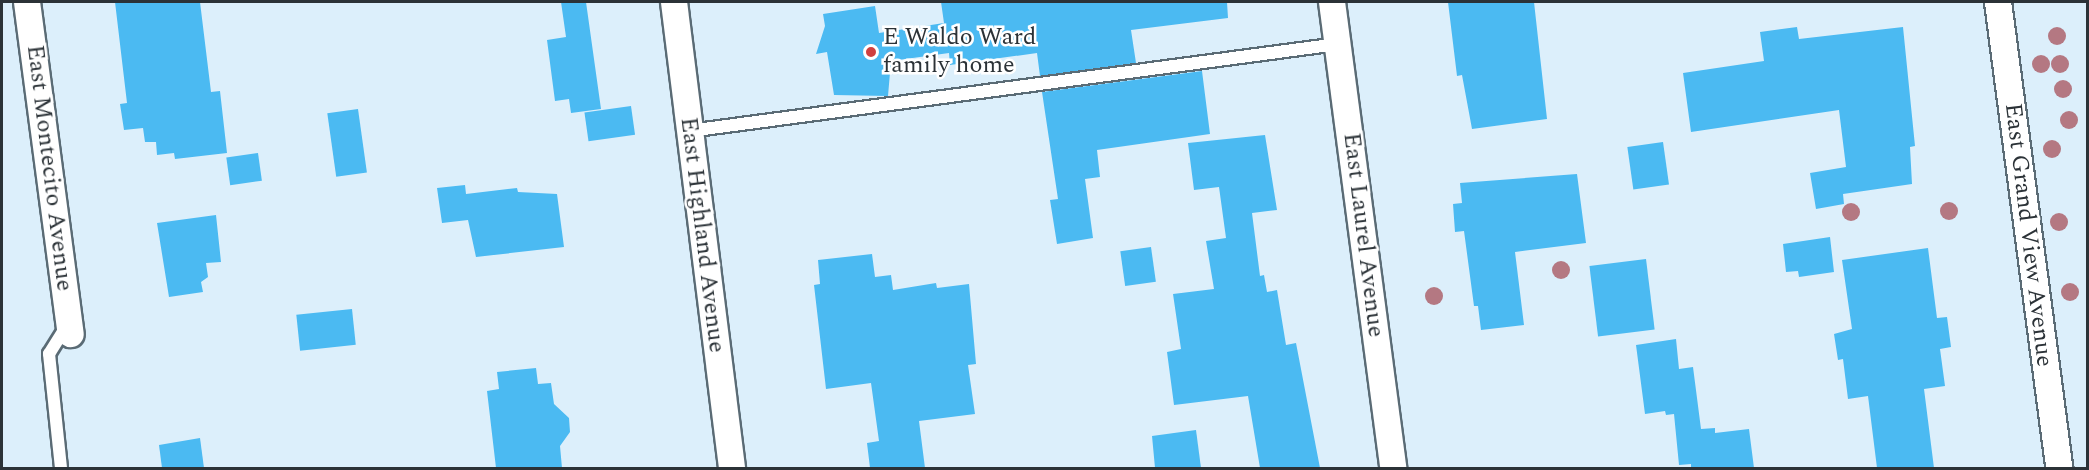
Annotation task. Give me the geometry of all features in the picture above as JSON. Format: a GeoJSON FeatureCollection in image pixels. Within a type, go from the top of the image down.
{"type":"FeatureCollection","features":[{"type":"Feature","properties":{"kind":"street","name":"East Montecito Avenue"},"geometry":{"type":"LineString","coordinates":[[27,2],[70,328]]}},
{"type":"Feature","properties":{"kind":"street","name":"East Highland Avenue"},"geometry":{"type":"LineString","coordinates":[[674,2],[732,468]]}},
{"type":"Feature","properties":{"kind":"street","name":"East Laurel Avenue"},"geometry":{"type":"LineString","coordinates":[[1332,2],[1393,468]]}},
{"type":"Feature","properties":{"kind":"street","name":"East Grand View Avenue"},"geometry":{"type":"LineString","coordinates":[[1998,2],[2059,468]]}},
{"type":"Feature","properties":{"kind":"lane"},"geometry":{"type":"LineString","coordinates":[[689,131],[1338,44]]}},
{"type":"Feature","properties":{"kind":"lane"},"geometry":{"type":"LineString","coordinates":[[61,468],[49,354],[70,328]]}},
{"type":"Feature","properties":{"kind":"building"},"geometry":{"type":"Polygon","coordinates":[[[115,2],[200,2],[211,92],[220,91],[227,153],[175,159],[174,153],[157,155],[156,142],[145,142],[143,128],[124,130],[120,104],[127,103],[115,2]]]}},
{"type":"Feature","properties":{"kind":"building"},"geometry":{"type":"Polygon","coordinates":[[[561,2],[586,2],[601,109],[571,113],[569,99],[555,101],[547,40],[566,37],[561,2]]]}},
{"type":"Feature","properties":{"kind":"building"},"geometry":{"type":"Polygon","coordinates":[[[941,2],[1227,2],[1228,18],[1131,30],[1136,63],[1040,76],[1037,53],[950,65],[949,53],[891,61],[888,96],[834,95],[827,52],[816,54],[825,26],[823,14],[875,6],[879,33],[944,23],[941,2]]]}},
{"type":"Feature","properties":{"kind":"building"},"geometry":{"type":"Polygon","coordinates":[[[1448,2],[1534,2],[1547,119],[1472,129],[1462,75],[1457,76],[1448,2]]]}},
{"type":"Feature","properties":{"kind":"building"},"geometry":{"type":"Polygon","coordinates":[[[1797,27],[1799,39],[1903,27],[1915,146],[1910,147],[1912,184],[1843,194],[1844,204],[1816,209],[1810,173],[1846,167],[1839,110],[1691,132],[1683,73],[1764,61],[1760,32],[1797,27]]]}},
{"type":"Feature","properties":{"kind":"building"},"geometry":{"type":"Polygon","coordinates":[[[1202,71],[1210,134],[1097,150],[1100,177],[1085,179],[1093,238],[1057,244],[1050,200],[1058,199],[1042,92],[1202,71]]]}},
{"type":"Feature","properties":{"kind":"building"},"geometry":{"type":"Polygon","coordinates":[[[631,106],[635,135],[588,141],[584,113],[631,106]]]}},
{"type":"Feature","properties":{"kind":"building"},"geometry":{"type":"Polygon","coordinates":[[[358,109],[367,172],[336,177],[327,113],[358,109]]]}},
{"type":"Feature","properties":{"kind":"building"},"geometry":{"type":"Polygon","coordinates":[[[1265,135],[1277,210],[1252,213],[1260,276],[1264,275],[1267,292],[1277,290],[1286,345],[1296,343],[1320,468],[1260,468],[1248,396],[1174,405],[1167,352],[1181,349],[1173,294],[1214,289],[1206,241],[1226,238],[1219,187],[1194,190],[1188,143],[1265,135]]]}},
{"type":"Feature","properties":{"kind":"building"},"geometry":{"type":"Polygon","coordinates":[[[1663,142],[1669,185],[1633,190],[1627,147],[1663,142]]]}},
{"type":"Feature","properties":{"kind":"building"},"geometry":{"type":"Polygon","coordinates":[[[258,153],[262,181],[230,185],[226,157],[258,153]]]}},
{"type":"Feature","properties":{"kind":"building"},"geometry":{"type":"Polygon","coordinates":[[[1577,174],[1586,243],[1515,252],[1524,325],[1481,330],[1478,306],[1474,306],[1464,231],[1455,232],[1453,204],[1462,203],[1460,183],[1577,174]]]}},
{"type":"Feature","properties":{"kind":"building"},"geometry":{"type":"Polygon","coordinates":[[[465,185],[466,194],[517,188],[518,192],[557,194],[564,247],[476,257],[468,220],[442,223],[437,188],[465,185]]]}},
{"type":"Feature","properties":{"kind":"building"},"geometry":{"type":"Polygon","coordinates":[[[216,215],[221,262],[206,263],[208,277],[201,282],[203,292],[169,297],[157,223],[216,215]]]}},
{"type":"Feature","properties":{"kind":"building"},"geometry":{"type":"Polygon","coordinates":[[[1830,237],[1834,272],[1799,277],[1798,271],[1786,272],[1783,244],[1830,237]]]}},
{"type":"Feature","properties":{"kind":"building"},"geometry":{"type":"Polygon","coordinates":[[[1151,247],[1156,282],[1125,286],[1120,251],[1151,247]]]}},
{"type":"Feature","properties":{"kind":"building"},"geometry":{"type":"Polygon","coordinates":[[[1928,248],[1937,318],[1947,317],[1951,347],[1940,349],[1945,386],[1924,389],[1934,468],[1877,468],[1868,396],[1848,399],[1843,359],[1838,360],[1834,334],[1852,329],[1842,260],[1928,248]]]}},
{"type":"Feature","properties":{"kind":"building"},"geometry":{"type":"Polygon","coordinates":[[[872,254],[875,277],[891,275],[893,290],[936,283],[937,288],[969,284],[976,364],[968,365],[975,414],[919,421],[925,468],[870,468],[867,443],[879,441],[871,383],[826,389],[814,285],[820,284],[818,260],[872,254]]]}},
{"type":"Feature","properties":{"kind":"building"},"geometry":{"type":"Polygon","coordinates":[[[1646,259],[1655,329],[1598,336],[1589,266],[1646,259]]]}},
{"type":"Feature","properties":{"kind":"building"},"geometry":{"type":"Polygon","coordinates":[[[352,309],[356,345],[300,351],[296,315],[352,309]]]}},
{"type":"Feature","properties":{"kind":"building"},"geometry":{"type":"Polygon","coordinates":[[[1676,339],[1679,369],[1693,367],[1701,429],[1715,428],[1715,433],[1749,429],[1754,468],[1691,468],[1691,464],[1679,465],[1674,414],[1666,415],[1665,411],[1645,414],[1636,345],[1676,339]]]}},
{"type":"Feature","properties":{"kind":"building"},"geometry":{"type":"Polygon","coordinates":[[[536,368],[538,384],[551,383],[554,404],[569,418],[570,432],[560,446],[562,468],[496,468],[487,391],[499,389],[497,372],[536,368]]]}},
{"type":"Feature","properties":{"kind":"building"},"geometry":{"type":"Polygon","coordinates":[[[1196,430],[1201,468],[1155,468],[1152,436],[1196,430]]]}},
{"type":"Feature","properties":{"kind":"building"},"geometry":{"type":"Polygon","coordinates":[[[200,438],[204,468],[162,468],[159,445],[200,438]]]}},
{"type":"Feature","properties":{"kind":"place","name":"E Waldo Ward family home"},"geometry":{"type":"Point","coordinates":[871,52]}}]}
